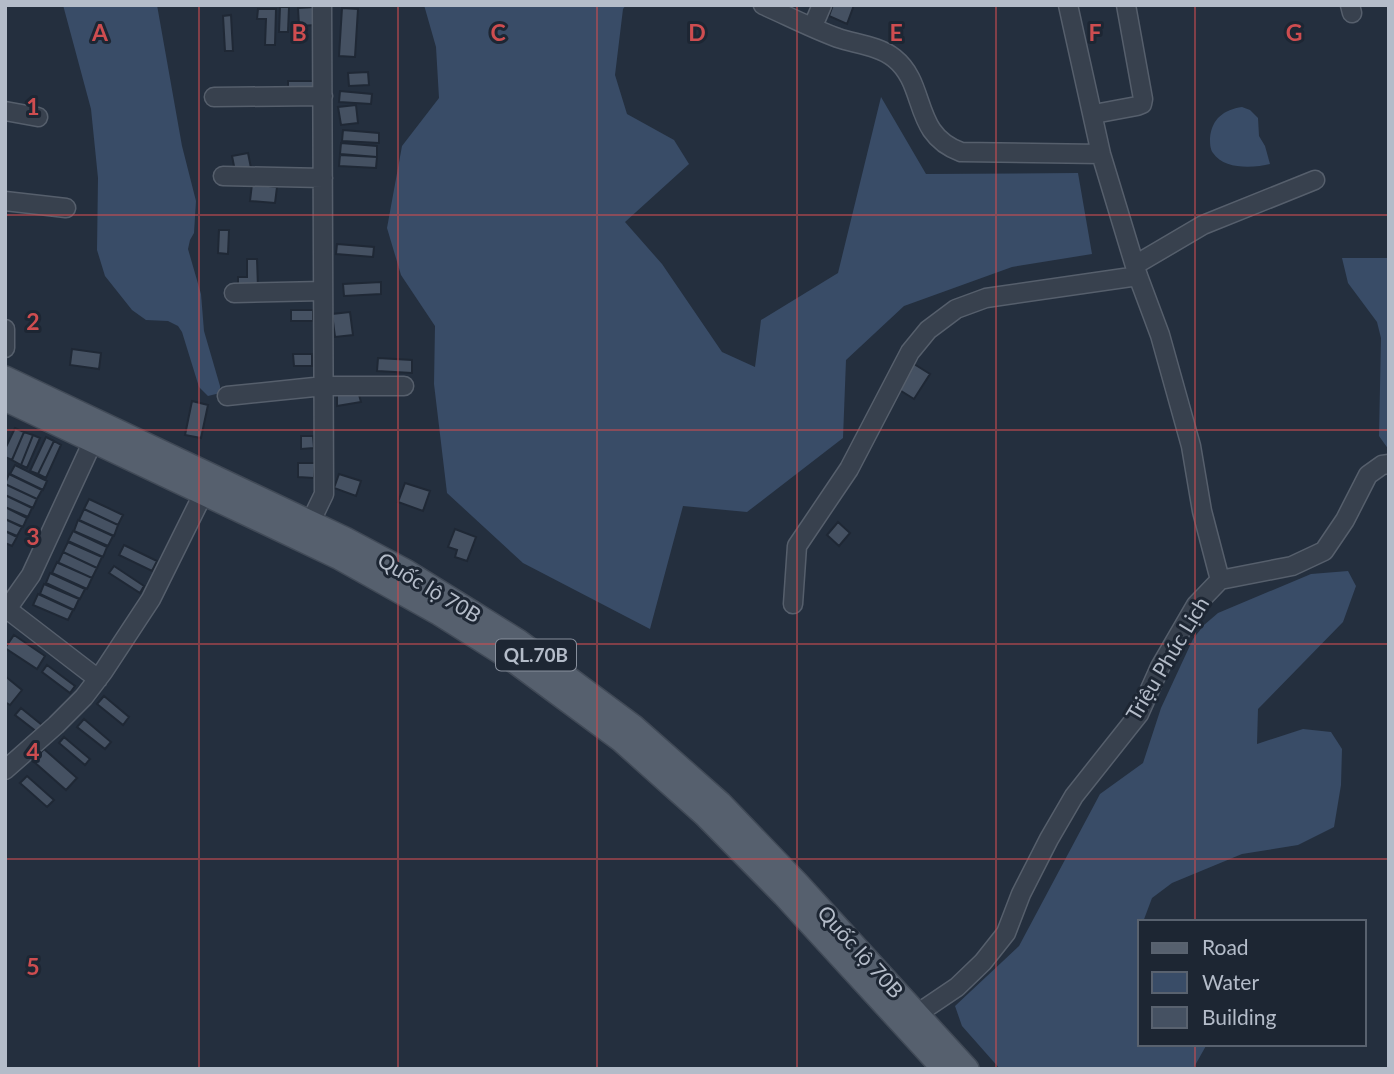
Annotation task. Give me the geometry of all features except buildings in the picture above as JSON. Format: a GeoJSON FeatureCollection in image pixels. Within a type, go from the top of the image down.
{"type":"FeatureCollection","features":[{"type":"Feature","properties":{"kind":"main road","name":"Quốc lộ 70B"},"geometry":{"type":"LineString","coordinates":[[5,378],[338,557],[440,614],[510,658],[621,740],[791,889],[917,1014],[967,1069]]}},
{"type":"Feature","properties":{"kind":"main road","name":"Quốc lộ 70B"},"geometry":{"type":"LineString","coordinates":[[5,399],[93,441],[310,523],[407,572],[518,641],[634,727],[720,803],[944,1069]]}},
{"type":"Feature","properties":{"kind":"street"},"geometry":{"type":"LineString","coordinates":[[310,523],[324,494],[322,5]]}},
{"type":"Feature","properties":{"kind":"street"},"geometry":{"type":"LineString","coordinates":[[763,5],[836,37],[893,57],[907,75],[926,122],[936,138],[948,147],[961,152],[1101,154]]}},
{"type":"Feature","properties":{"kind":"street"},"geometry":{"type":"LineString","coordinates":[[813,26],[822,5]]}},
{"type":"Feature","properties":{"kind":"street"},"geometry":{"type":"LineString","coordinates":[[1068,5],[1101,154],[1136,270],[1160,335],[1187,434],[1202,511],[1220,580]]}},
{"type":"Feature","properties":{"kind":"street"},"geometry":{"type":"LineString","coordinates":[[1094,114],[1142,104],[1126,5]]}},
{"type":"Feature","properties":{"kind":"street"},"geometry":{"type":"LineString","coordinates":[[214,97],[323,96]]}},
{"type":"Feature","properties":{"kind":"street"},"geometry":{"type":"LineString","coordinates":[[5,111],[38,117]]}},
{"type":"Feature","properties":{"kind":"street"},"geometry":{"type":"LineString","coordinates":[[223,176],[323,178]]}},
{"type":"Feature","properties":{"kind":"street"},"geometry":{"type":"LineString","coordinates":[[793,604],[797,546],[849,469],[910,352],[928,330],[956,309],[986,298],[1136,270],[1203,225],[1315,180]]}},
{"type":"Feature","properties":{"kind":"street"},"geometry":{"type":"LineString","coordinates":[[5,201],[66,208]]}},
{"type":"Feature","properties":{"kind":"street"},"geometry":{"type":"LineString","coordinates":[[234,293],[323,291]]}},
{"type":"Feature","properties":{"kind":"street"},"geometry":{"type":"LineString","coordinates":[[5,329],[5,348]]}},
{"type":"Feature","properties":{"kind":"street"},"geometry":{"type":"LineString","coordinates":[[227,396],[324,386],[404,387]]}},
{"type":"Feature","properties":{"kind":"street"},"geometry":{"type":"LineString","coordinates":[[93,441],[31,575],[6,610],[98,679]]}},
{"type":"Feature","properties":{"kind":"street","name":"Triệu Phúc Lịch"},"geometry":{"type":"LineString","coordinates":[[917,1014],[957,987],[983,962],[1006,933],[1021,894],[1074,796],[1139,713],[1160,667],[1196,605],[1220,580],[1292,566],[1324,551],[1345,520],[1368,475],[1382,465],[1389,464]]}},
{"type":"Feature","properties":{"kind":"street"},"geometry":{"type":"LineString","coordinates":[[5,770],[56,725],[98,679],[152,599],[202,482]]}},
{"type":"Feature","properties":{"kind":"water"},"geometry":{"type":"Polygon","coordinates":[[[63,5],[157,5],[182,146],[196,201],[194,233],[188,249],[201,294],[204,331],[220,393],[208,396],[199,387],[178,326],[168,321],[146,320],[132,310],[105,276],[97,250],[98,178],[91,109],[63,5]]]}},
{"type":"Feature","properties":{"kind":"water"},"geometry":{"type":"Polygon","coordinates":[[[424,5],[626,5],[623,9],[615,75],[627,114],[674,140],[689,164],[625,222],[662,264],[722,352],[755,367],[761,320],[838,273],[881,97],[926,174],[1078,173],[1092,254],[1012,267],[904,306],[846,360],[843,438],[747,512],[683,506],[650,629],[523,563],[447,493],[434,384],[435,326],[401,275],[387,228],[402,146],[439,98],[436,47],[424,5]]]}},
{"type":"Feature","properties":{"kind":"water"},"geometry":{"type":"Polygon","coordinates":[[[1242,107],[1258,118],[1259,136],[1270,164],[1248,167],[1232,165],[1218,159],[1212,151],[1210,138],[1216,120],[1230,110],[1242,107]]]}},
{"type":"Feature","properties":{"kind":"water"},"geometry":{"type":"Polygon","coordinates":[[[1342,258],[1389,258],[1389,450],[1379,436],[1381,338],[1377,322],[1348,283],[1342,258]]]}},
{"type":"Feature","properties":{"kind":"water"},"geometry":{"type":"Polygon","coordinates":[[[1348,571],[1356,586],[1343,622],[1258,709],[1257,744],[1303,729],[1331,732],[1342,749],[1341,785],[1334,827],[1298,845],[1242,854],[1172,883],[1152,898],[1144,920],[1138,920],[1138,1046],[1206,1046],[1193,1069],[1000,1069],[962,1026],[955,1006],[1019,946],[1100,794],[1143,763],[1161,708],[1193,639],[1204,625],[1218,613],[1311,574],[1348,571]]]}}]}
